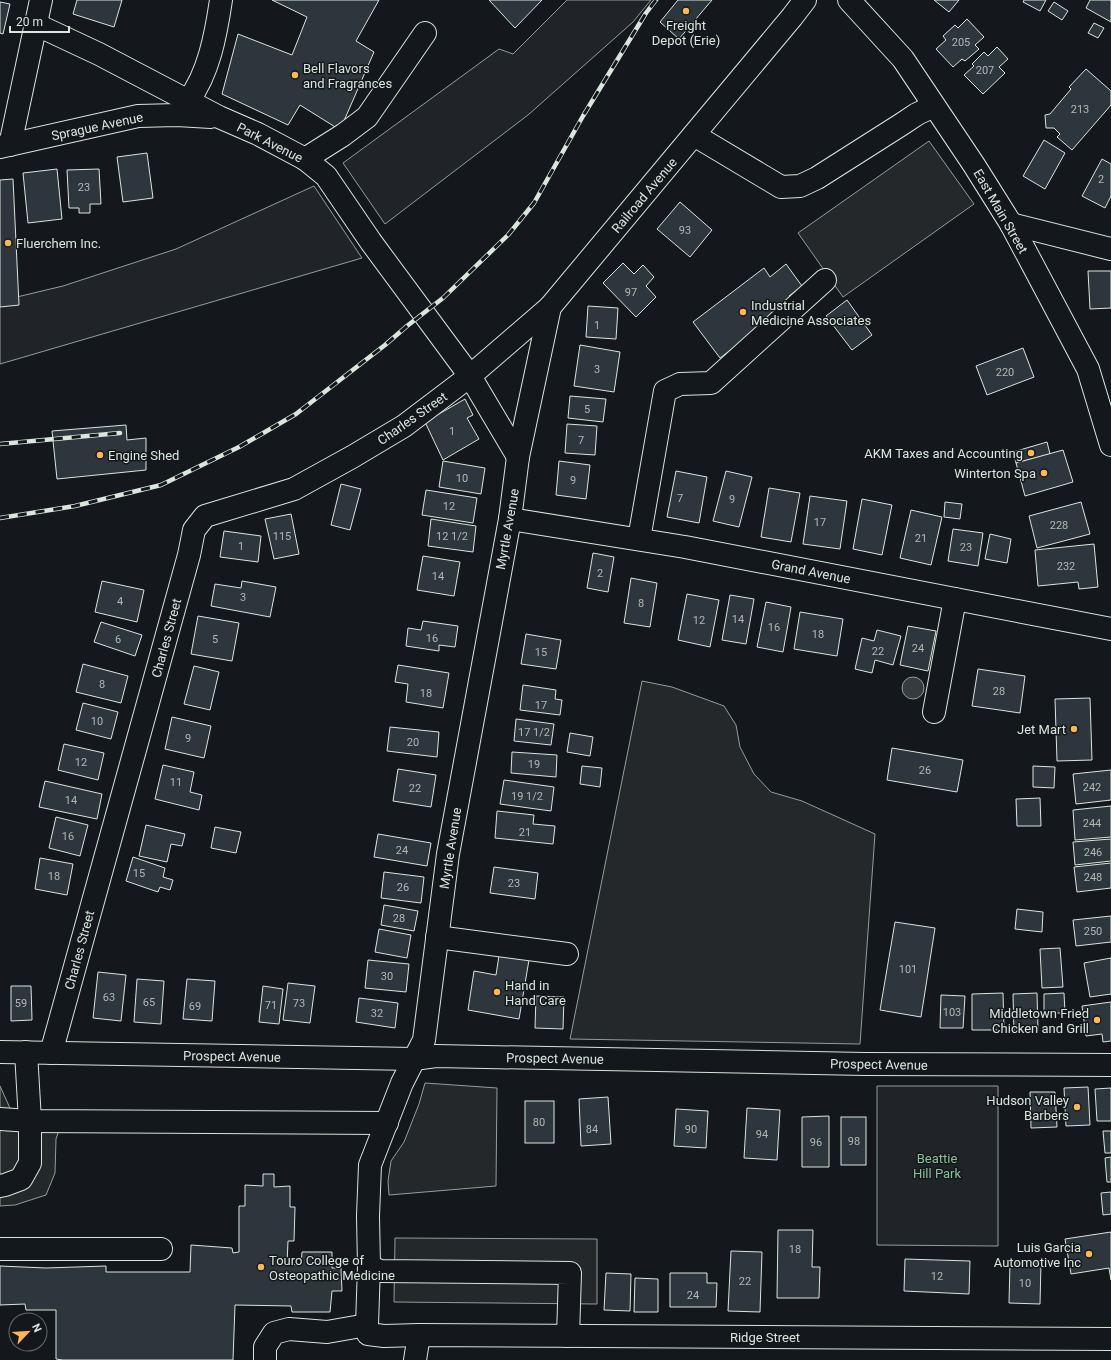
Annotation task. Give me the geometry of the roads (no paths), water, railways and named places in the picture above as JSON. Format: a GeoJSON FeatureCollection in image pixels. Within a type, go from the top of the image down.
{"type":"FeatureCollection","features":[{"type":"Feature","properties":{"kind":"street"},"geometry":{"type":"LineString","coordinates":[[5,146],[41,0]]}},
{"type":"Feature","properties":{"kind":"street"},"geometry":{"type":"LineString","coordinates":[[188,101],[194,92],[209,58],[221,0]]}},
{"type":"Feature","properties":{"kind":"street","name":"Railroad Avenue"},"geometry":{"type":"LineString","coordinates":[[470,376],[550,307],[792,17],[804,0]]}},
{"type":"Feature","properties":{"kind":"street","name":"East Main Street"},"geometry":{"type":"LineString","coordinates":[[850,0],[903,59],[974,165],[1011,224],[1088,369],[1111,445]]}},
{"type":"Feature","properties":{"kind":"street","name":"Park Avenue"},"geometry":{"type":"LineString","coordinates":[[35,24],[99,54],[219,117],[258,134],[305,159],[326,176],[371,242],[470,376]]}},
{"type":"Feature","properties":{"kind":"street"},"geometry":{"type":"LineString","coordinates":[[305,159],[343,135],[367,117],[425,33]]}},
{"type":"Feature","properties":{"kind":"street"},"geometry":{"type":"LineString","coordinates":[[694,134],[781,187],[800,186],[816,178],[917,114],[934,106]]}},
{"type":"Feature","properties":{"kind":"street","name":"Sprague Avenue"},"geometry":{"type":"LineString","coordinates":[[5,146],[138,116],[177,115],[219,117]]}},
{"type":"Feature","properties":{"kind":"street"},"geometry":{"type":"LineString","coordinates":[[1011,224],[1111,249]]}},
{"type":"Feature","properties":{"kind":"street"},"geometry":{"type":"LineString","coordinates":[[639,539],[665,391],[680,384],[711,383],[825,280]]}},
{"type":"Feature","properties":{"kind":"street","name":"Myrtle Avenue"},"geometry":{"type":"LineString","coordinates":[[367,1325],[370,1165],[402,1083],[424,1040],[448,854],[510,519],[518,457],[550,307]]}},
{"type":"Feature","properties":{"kind":"street"},"geometry":{"type":"LineString","coordinates":[[470,376],[518,457]]}},
{"type":"Feature","properties":{"kind":"street","name":"Charles Street"},"geometry":{"type":"LineString","coordinates":[[50,1054],[194,530],[205,516],[294,489],[352,457],[404,426],[470,376]]}},
{"type":"Feature","properties":{"kind":"street","name":"Grand Avenue"},"geometry":{"type":"LineString","coordinates":[[510,519],[685,547],[1111,629]]}},
{"type":"Feature","properties":{"kind":"street"},"geometry":{"type":"LineString","coordinates":[[934,712],[955,599]]}},
{"type":"Feature","properties":{"kind":"street"},"geometry":{"type":"LineString","coordinates":[[437,937],[567,954]]}},
{"type":"Feature","properties":{"kind":"street","name":"Prospect Avenue"},"geometry":{"type":"LineString","coordinates":[[0,1052],[414,1059],[436,1056],[857,1064],[1111,1065]]}},
{"type":"Feature","properties":{"kind":"street"},"geometry":{"type":"LineString","coordinates":[[0,1186],[21,1179],[30,1163],[30,1121],[26,1052]]}},
{"type":"Feature","properties":{"kind":"street"},"geometry":{"type":"LineString","coordinates":[[0,1119],[30,1121],[387,1123]]}},
{"type":"Feature","properties":{"kind":"street"},"geometry":{"type":"LineString","coordinates":[[0,1249],[161,1249]]}},
{"type":"Feature","properties":{"kind":"street"},"geometry":{"type":"LineString","coordinates":[[369,1266],[380,1271],[570,1273],[568,1336]]}},
{"type":"Feature","properties":{"kind":"street"},"geometry":{"type":"LineString","coordinates":[[265,1360],[265,1347],[274,1333],[289,1329],[327,1332],[367,1325],[368,1334],[384,1336],[419,1335],[415,1360]]}},
{"type":"Feature","properties":{"kind":"street","name":"Ridge Street"},"geometry":{"type":"LineString","coordinates":[[419,1335],[1111,1339]]}},
{"type":"Feature","properties":{"kind":"railway"},"geometry":{"type":"LineString","coordinates":[[0,518],[75,506],[161,485],[239,447],[296,414],[385,345],[443,298],[508,235],[534,203],[583,116],[646,13],[656,0]]}},
{"type":"Feature","properties":{"kind":"railway"},"geometry":{"type":"LineString","coordinates":[[0,444],[120,433]]}},
{"type":"Feature","properties":{"kind":"place","name":"Freight Depot (Erie)"},"geometry":{"type":"Point","coordinates":[686,11]}},
{"type":"Feature","properties":{"kind":"place","name":"Bell Flavors and Fragrances"},"geometry":{"type":"Point","coordinates":[295,75]}},
{"type":"Feature","properties":{"kind":"place","name":"Fluerchem Inc."},"geometry":{"type":"Point","coordinates":[8,243]}},
{"type":"Feature","properties":{"kind":"place","name":"Industrial Medicine Associates"},"geometry":{"type":"Point","coordinates":[743,312]}},
{"type":"Feature","properties":{"kind":"place","name":"AKM Taxes and Accounting"},"geometry":{"type":"Point","coordinates":[1031,453]}},
{"type":"Feature","properties":{"kind":"place","name":"Engine Shed"},"geometry":{"type":"Point","coordinates":[100,455]}},
{"type":"Feature","properties":{"kind":"place","name":"Winterton Spa"},"geometry":{"type":"Point","coordinates":[1044,473]}},
{"type":"Feature","properties":{"kind":"place","name":"Jet Mart"},"geometry":{"type":"Point","coordinates":[1074,729]}},
{"type":"Feature","properties":{"kind":"place","name":"Hand in Hand Care"},"geometry":{"type":"Point","coordinates":[497,992]}},
{"type":"Feature","properties":{"kind":"place","name":"Middletown Fried Chicken and Grill"},"geometry":{"type":"Point","coordinates":[1097,1020]}},
{"type":"Feature","properties":{"kind":"place","name":"Hudson Valley Barbers"},"geometry":{"type":"Point","coordinates":[1077,1107]}},
{"type":"Feature","properties":{"kind":"place","name":"Luis Garcia Automotive Inc"},"geometry":{"type":"Point","coordinates":[1089,1254]}},
{"type":"Feature","properties":{"kind":"place","name":"Touro College of Osteopathic Medicine"},"geometry":{"type":"Point","coordinates":[261,1267]}},
{"type":"Feature","properties":{"kind":"park label","name":"Beattie Hill Park"},"geometry":{"type":"Point","coordinates":[937,1166]}}]}
